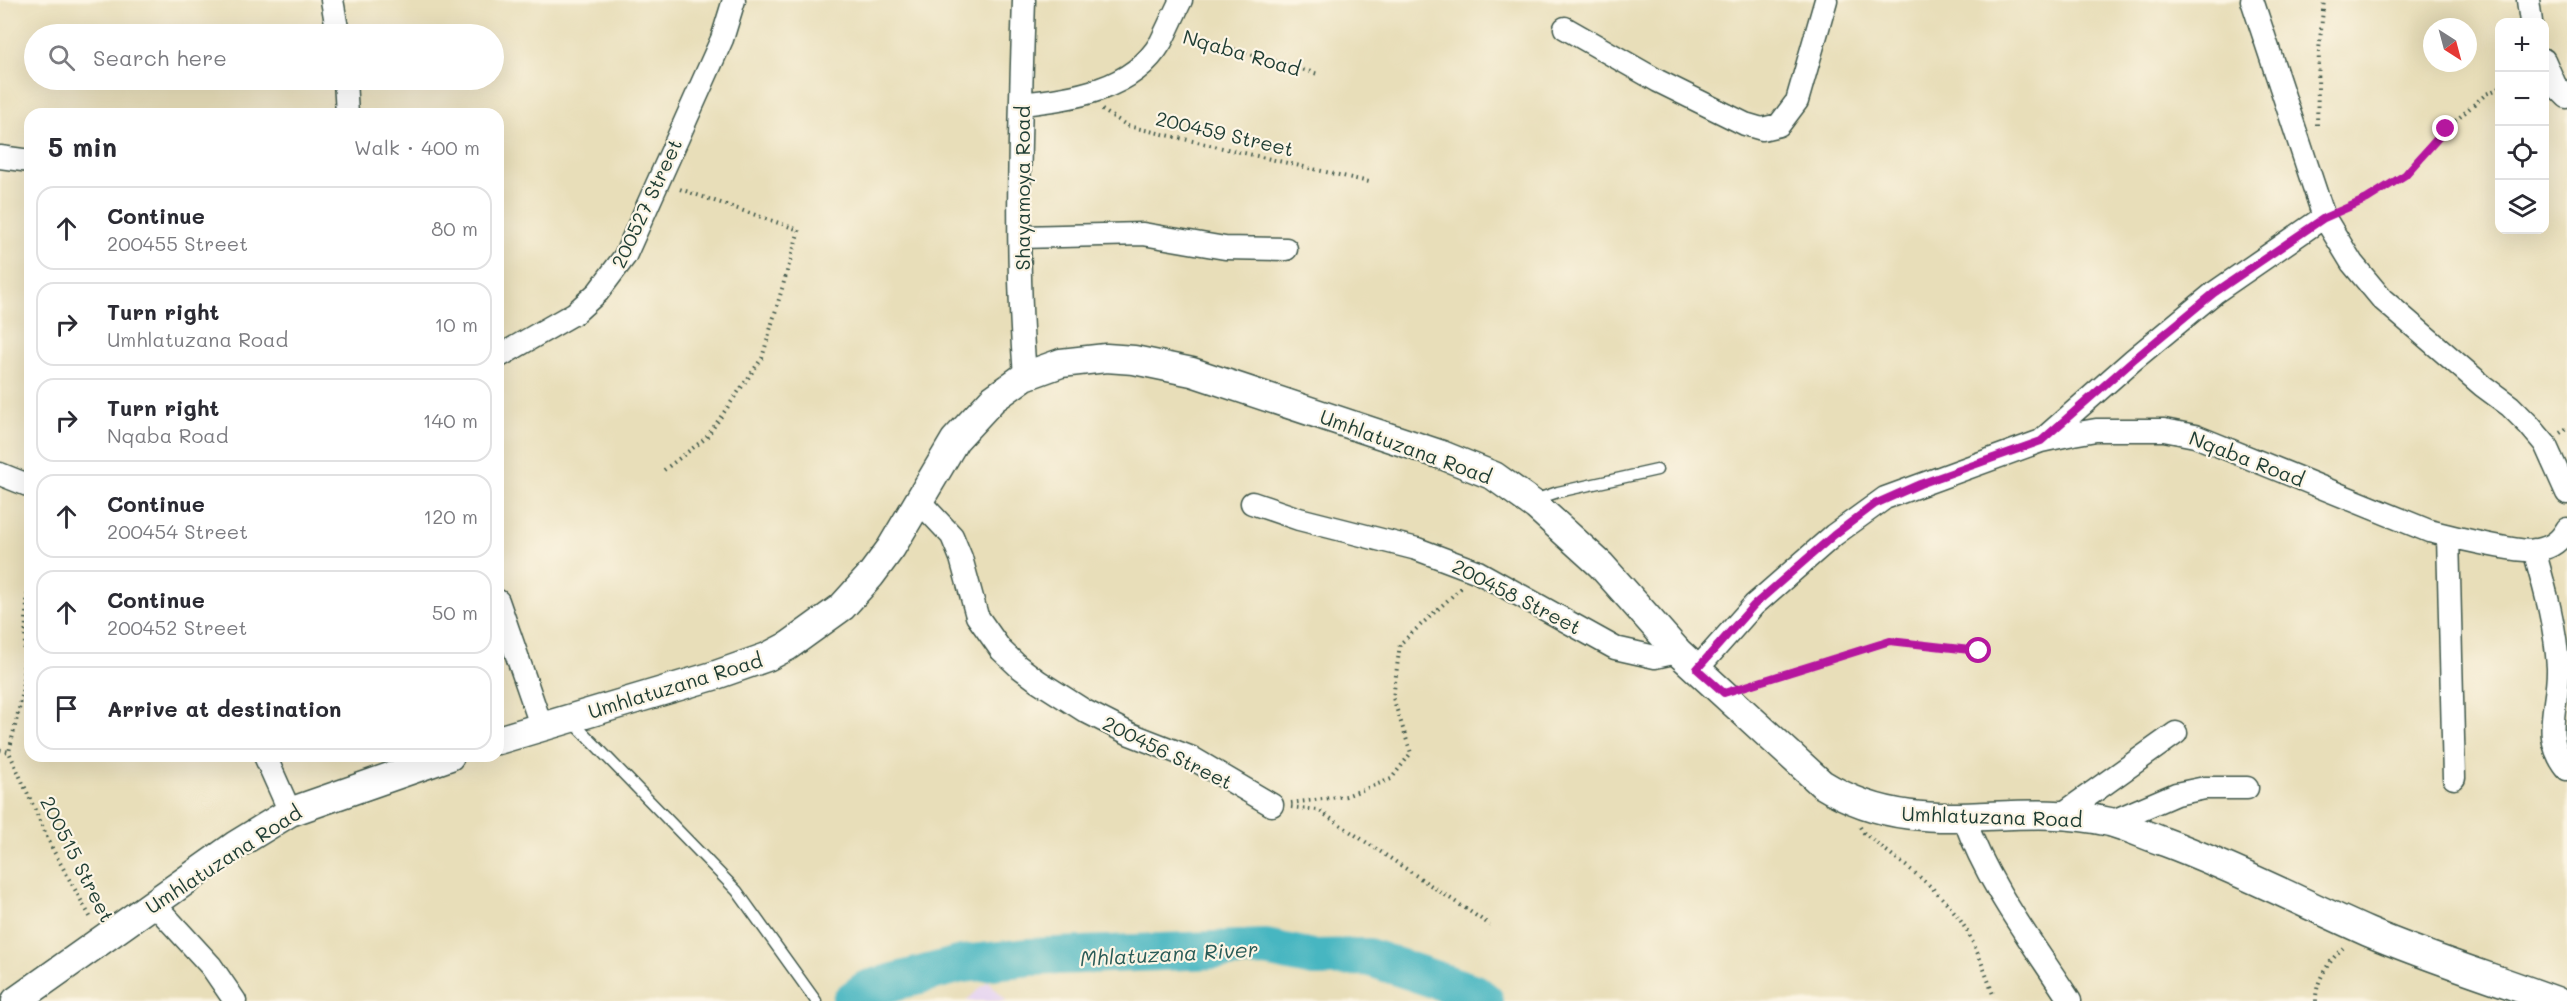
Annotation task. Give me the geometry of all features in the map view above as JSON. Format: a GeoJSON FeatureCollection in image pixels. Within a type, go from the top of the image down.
{"type":"FeatureCollection","features":[{"type":"Feature","properties":{"kind":"street"},"geometry":{"type":"LineString","coordinates":[[332,0],[336,24]]}},
{"type":"Feature","properties":{"kind":"street","name":"200527 Street"},"geometry":{"type":"LineString","coordinates":[[504,354],[575,313],[598,292],[625,256],[722,39],[734,0]]}},
{"type":"Feature","properties":{"kind":"street","name":"Shayamoya Road"},"geometry":{"type":"LineString","coordinates":[[1024,0],[1021,237],[1025,376]]}},
{"type":"Feature","properties":{"kind":"street","name":"Nqaba Road"},"geometry":{"type":"LineString","coordinates":[[1022,104],[1081,96],[1102,89],[1134,71],[1148,59],[1167,29],[1181,0]]}},
{"type":"Feature","properties":{"kind":"street"},"geometry":{"type":"LineString","coordinates":[[1565,28],[1658,81],[1745,124],[1762,129],[1779,125],[1797,101],[1826,0]]}},
{"type":"Feature","properties":{"kind":"street"},"geometry":{"type":"LineString","coordinates":[[2252,0],[2324,218],[2352,263],[2382,299],[2483,386],[2510,406],[2529,425],[2545,444],[2567,493]]}},
{"type":"Feature","properties":{"kind":"street"},"geometry":{"type":"LineString","coordinates":[[2528,0],[2530,18]]}},
{"type":"Feature","properties":{"kind":"street"},"geometry":{"type":"LineString","coordinates":[[2549,71],[2555,85],[2567,97]]}},
{"type":"Feature","properties":{"kind":"street"},"geometry":{"type":"LineString","coordinates":[[346,90],[347,108]]}},
{"type":"Feature","properties":{"kind":"street"},"geometry":{"type":"LineString","coordinates":[[0,157],[24,160]]}},
{"type":"Feature","properties":{"kind":"street"},"geometry":{"type":"LineString","coordinates":[[2041,441],[2214,293],[2324,218]]}},
{"type":"Feature","properties":{"kind":"street"},"geometry":{"type":"LineString","coordinates":[[1021,237],[1143,234],[1233,249],[1286,249]]}},
{"type":"Feature","properties":{"kind":"street","name":"Umhlatuzana Road"},"geometry":{"type":"LineString","coordinates":[[504,738],[541,725],[714,676],[767,657],[788,646],[842,607],[891,548],[955,440],[970,421],[993,399],[1025,376],[1061,363],[1106,358],[1134,360],[1192,372],[1442,455],[1494,476],[1531,502],[1601,565],[1688,660],[1822,784],[1836,792],[1901,815],[1964,818],[2026,814],[2061,815],[2111,822],[2199,854],[2370,932],[2556,1001]]}},
{"type":"Feature","properties":{"kind":"street","name":"Nqaba Road"},"geometry":{"type":"LineString","coordinates":[[1688,660],[1834,535],[1875,504],[1920,484],[2041,441],[2096,430],[2164,430],[2195,436],[2410,524],[2448,536],[2534,550]]}},
{"type":"Feature","properties":{"kind":"street"},"geometry":{"type":"LineString","coordinates":[[0,474],[24,484]]}},
{"type":"Feature","properties":{"kind":"street","name":"200456 Street"},"geometry":{"type":"LineString","coordinates":[[919,501],[952,536],[961,558],[977,616],[1001,650],[1018,666],[1085,711],[1130,734],[1192,758],[1272,805]]}},
{"type":"Feature","properties":{"kind":"street","name":"200458 Street"},"geometry":{"type":"LineString","coordinates":[[1252,503],[1299,519],[1417,549],[1478,572],[1615,648],[1654,657],[1688,660]]}},
{"type":"Feature","properties":{"kind":"street"},"geometry":{"type":"LineString","coordinates":[[2565,534],[2552,546],[2534,550],[2551,615],[2558,668],[2552,737],[2554,749],[2567,769]]}},
{"type":"Feature","properties":{"kind":"street"},"geometry":{"type":"LineString","coordinates":[[2448,536],[2454,778]]}},
{"type":"Feature","properties":{"kind":"street"},"geometry":{"type":"LineString","coordinates":[[504,618],[541,725]]}},
{"type":"Feature","properties":{"kind":"street"},"geometry":{"type":"LineString","coordinates":[[2061,815],[2176,733]]}},
{"type":"Feature","properties":{"kind":"street"},"geometry":{"type":"LineString","coordinates":[[268,762],[290,812]]}},
{"type":"Feature","properties":{"kind":"street","name":"Umhlatuzana Road"},"geometry":{"type":"LineString","coordinates":[[16,1001],[236,845],[290,812],[433,762]]}},
{"type":"Feature","properties":{"kind":"street"},"geometry":{"type":"LineString","coordinates":[[2111,822],[2176,794],[2205,788],[2247,788]]}},
{"type":"Feature","properties":{"kind":"street"},"geometry":{"type":"LineString","coordinates":[[1964,818],[1997,890],[2070,1001]]}},
{"type":"Feature","properties":{"kind":"street"},"geometry":{"type":"LineString","coordinates":[[154,903],[211,966],[235,1001]]}},
{"type":"Feature","properties":{"kind":"lane"},"geometry":{"type":"LineString","coordinates":[[1531,502],[1558,492],[1657,471]]}},
{"type":"Feature","properties":{"kind":"lane"},"geometry":{"type":"LineString","coordinates":[[569,718],[737,891],[814,997]]}},
{"type":"Feature","properties":{"kind":"path"},"geometry":{"type":"LineString","coordinates":[[2317,126],[2319,41],[2324,0]]}},
{"type":"Feature","properties":{"kind":"path","name":"Nqaba Road"},"geometry":{"type":"LineString","coordinates":[[1167,29],[1318,74]]}},
{"type":"Feature","properties":{"kind":"path"},"geometry":{"type":"LineString","coordinates":[[2324,218],[2367,199],[2405,175],[2446,129],[2486,94],[2495,90]]}},
{"type":"Feature","properties":{"kind":"path","name":"200459 Street"},"geometry":{"type":"LineString","coordinates":[[1081,96],[1128,126],[1369,182]]}},
{"type":"Feature","properties":{"kind":"path"},"geometry":{"type":"LineString","coordinates":[[659,182],[799,230],[762,358],[706,438],[664,470]]}},
{"type":"Feature","properties":{"kind":"path"},"geometry":{"type":"LineString","coordinates":[[1272,805],[1346,796],[1391,779],[1411,753],[1393,698],[1400,644],[1478,572]]}},
{"type":"Feature","properties":{"kind":"path"},"geometry":{"type":"LineString","coordinates":[[1724,693],[1890,641],[1979,651]]}},
{"type":"Feature","properties":{"kind":"path"},"geometry":{"type":"LineString","coordinates":[[0,750],[9,752],[22,696],[24,658]]}},
{"type":"Feature","properties":{"kind":"path","name":"200515 Street"},"geometry":{"type":"LineString","coordinates":[[9,752],[53,850],[103,939]]}},
{"type":"Feature","properties":{"kind":"path"},"geometry":{"type":"LineString","coordinates":[[1272,805],[1318,810],[1490,925]]}},
{"type":"Feature","properties":{"kind":"path"},"geometry":{"type":"LineString","coordinates":[[1859,825],[1864,833],[1937,892],[1958,917],[1978,951],[1994,997]]}},
{"type":"Feature","properties":{"kind":"path"},"geometry":{"type":"LineString","coordinates":[[2316,1001],[2315,993],[2329,963],[2343,948],[2370,932]]}},
{"type":"Feature","properties":{"kind":"shaded area"},"geometry":{"type":"Polygon","coordinates":[[[988,981],[1007,1001],[966,1001],[988,981]]]}},
{"type":"Feature","properties":{"kind":"waterway","name":"Mhlatuzana River"},"geometry":{"type":"LineString","coordinates":[[851,1001],[867,989],[962,964],[1030,957],[1266,948],[1313,958],[1368,957],[1475,993],[1485,1001]]}},
{"type":"Feature","properties":{"kind":"route"},"geometry":{"type":"LineString","coordinates":[[1979,651],[1890,641],[1724,693],[1697,669],[1754,605],[1834,535],[1875,504],[1920,484],[2041,441],[2214,293],[2324,218],[2367,199],[2405,175],[2446,129]]}}]}
